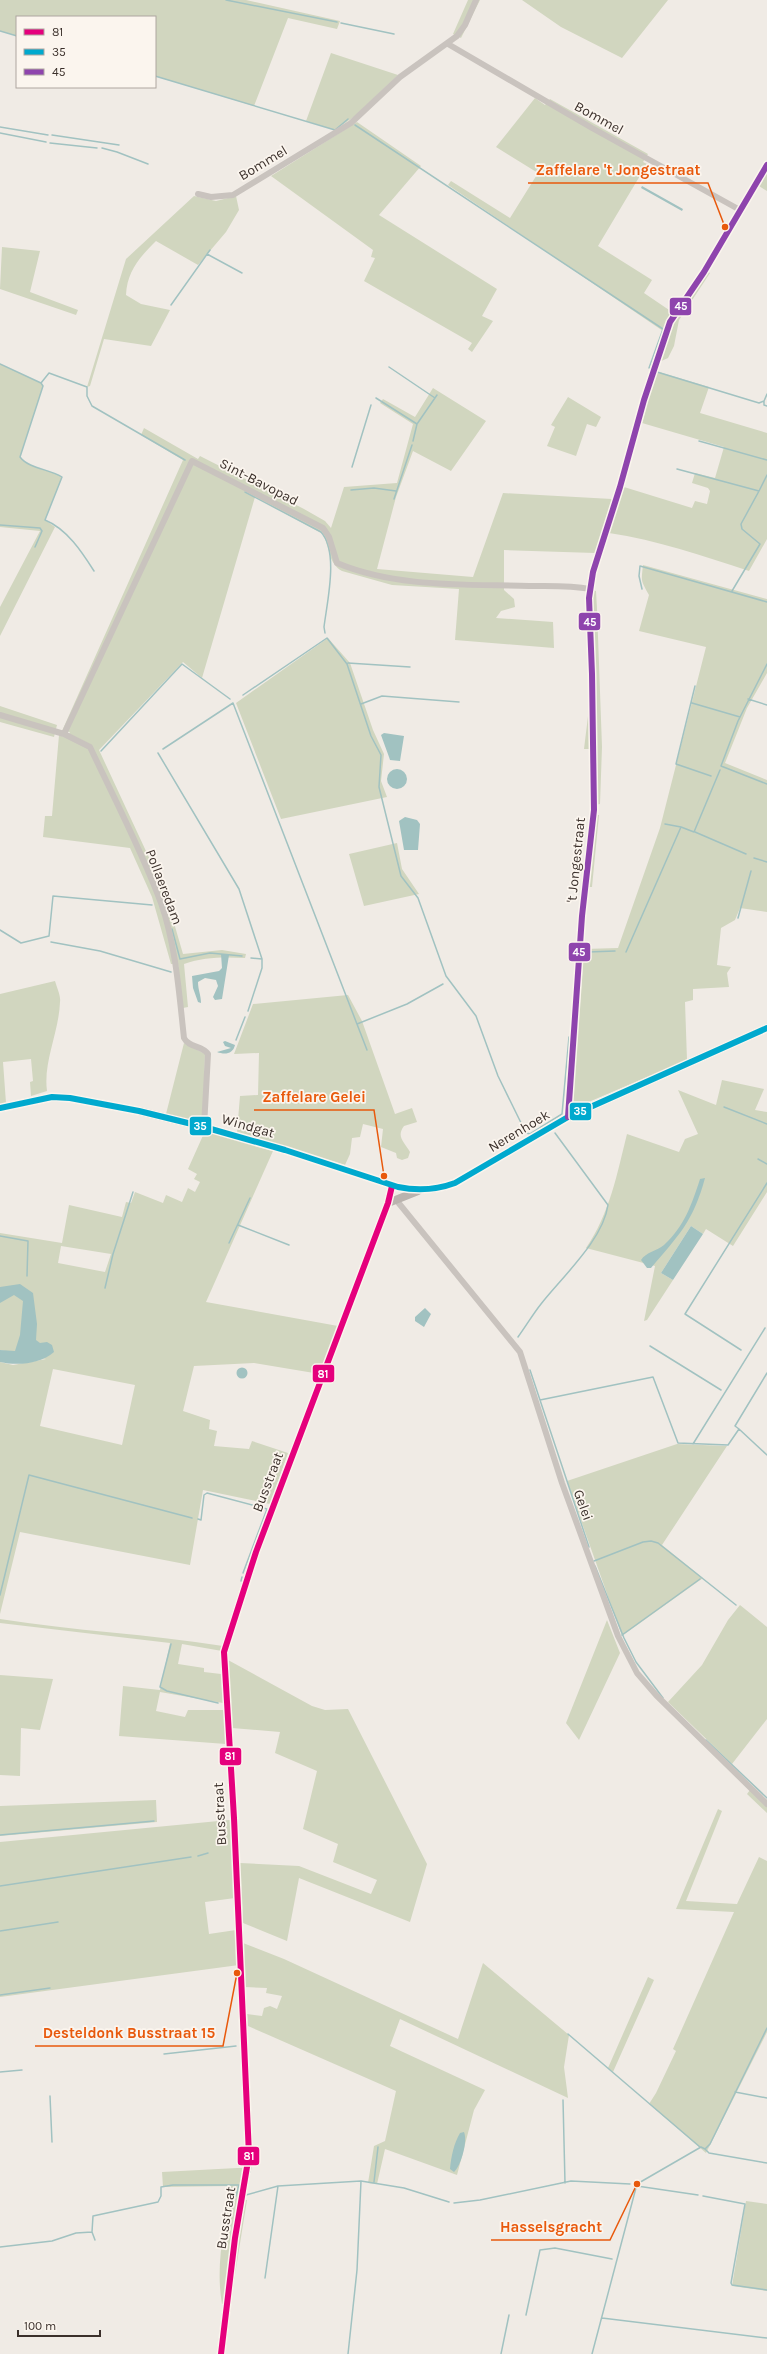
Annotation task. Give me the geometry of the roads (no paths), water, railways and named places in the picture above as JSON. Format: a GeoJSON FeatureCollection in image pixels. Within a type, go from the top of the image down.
{"type":"FeatureCollection","features":[{"type":"Feature","properties":{"kind":"street","name":"Bommel"},"geometry":{"type":"LineString","coordinates":[[198,194],[211,197],[233,195],[336,134],[367,110],[400,77],[448,44],[465,25],[476,0]]}},
{"type":"Feature","properties":{"kind":"street","name":"Bommel"},"geometry":{"type":"LineString","coordinates":[[448,44],[592,128],[740,210]]}},
{"type":"Feature","properties":{"kind":"street","name":"'t Jongestraat"},"geometry":{"type":"LineString","coordinates":[[568,1117],[582,916],[594,810],[590,589],[644,400],[668,329],[767,165]]}},
{"type":"Feature","properties":{"kind":"street","name":"Sint-Bavopad"},"geometry":{"type":"LineString","coordinates":[[64,734],[192,461],[323,528],[329,537],[337,563],[356,571],[387,578],[443,584],[590,589]]}},
{"type":"Feature","properties":{"kind":"street","name":"Pollaeredam"},"geometry":{"type":"LineString","coordinates":[[0,715],[64,734],[90,747],[161,903],[175,963],[184,1038],[190,1045],[205,1049],[208,1054],[204,1127]]}},
{"type":"Feature","properties":{"kind":"street","name":"Nerenhoek"},"geometry":{"type":"LineString","coordinates":[[392,1186],[421,1190],[437,1189],[455,1184],[568,1117],[767,1028]]}},
{"type":"Feature","properties":{"kind":"street","name":"Windgat"},"geometry":{"type":"LineString","coordinates":[[0,1108],[52,1097],[70,1098],[139,1111],[204,1127],[392,1186]]}},
{"type":"Feature","properties":{"kind":"street","name":"Busstraat"},"geometry":{"type":"LineString","coordinates":[[221,2354],[235,2238],[249,2155],[234,1818],[224,1652],[256,1552],[388,1203],[392,1186]]}},
{"type":"Feature","properties":{"kind":"street"},"geometry":{"type":"LineString","coordinates":[[388,1203],[397,1201],[421,1190]]}},
{"type":"Feature","properties":{"kind":"street","name":"Gelei"},"geometry":{"type":"LineString","coordinates":[[397,1201],[520,1352],[562,1483],[618,1636],[637,1673],[656,1696],[767,1804]]}},
{"type":"Feature","properties":{"kind":"water"},"geometry":{"type":"Polygon","coordinates":[[[642,186],[683,209],[682,211],[641,188],[642,186]]]}},
{"type":"Feature","properties":{"kind":"water"},"geometry":{"type":"Polygon","coordinates":[[[384,733],[404,736],[400,761],[390,760],[381,735],[384,733]]]}},
{"type":"Feature","properties":{"kind":"water"},"geometry":{"type":"Polygon","coordinates":[[[393,769],[401,769],[407,775],[407,783],[401,789],[393,789],[387,783],[387,775],[393,769]]]}},
{"type":"Feature","properties":{"kind":"water"},"geometry":{"type":"Polygon","coordinates":[[[405,817],[417,820],[420,824],[418,850],[404,850],[399,821],[405,817]]]}},
{"type":"Feature","properties":{"kind":"water"},"geometry":{"type":"Polygon","coordinates":[[[221,954],[229,955],[222,999],[215,1000],[213,997],[218,986],[216,980],[205,978],[198,982],[201,1003],[198,1002],[193,988],[192,976],[219,971],[222,968],[221,954]]]}},
{"type":"Feature","properties":{"kind":"water"},"geometry":{"type":"Polygon","coordinates":[[[225,1041],[235,1045],[234,1048],[228,1053],[217,1052],[231,1048],[225,1046],[223,1042],[225,1041]]]}},
{"type":"Feature","properties":{"kind":"water"},"geometry":{"type":"Polygon","coordinates":[[[705,1178],[695,1206],[684,1227],[651,1268],[647,1268],[641,1260],[646,1255],[664,1245],[677,1231],[694,1197],[700,1179],[705,1178]]]}},
{"type":"Feature","properties":{"kind":"water"},"geometry":{"type":"Polygon","coordinates":[[[691,1226],[703,1234],[673,1280],[661,1273],[691,1226]]]}},
{"type":"Feature","properties":{"kind":"water"},"geometry":{"type":"Polygon","coordinates":[[[20,1284],[33,1293],[37,1324],[36,1340],[40,1343],[47,1342],[52,1345],[54,1352],[42,1359],[28,1363],[14,1364],[0,1362],[0,1350],[15,1351],[20,1335],[23,1301],[14,1295],[0,1303],[0,1287],[20,1284]]]}},
{"type":"Feature","properties":{"kind":"water"},"geometry":{"type":"Polygon","coordinates":[[[425,1308],[431,1314],[424,1327],[415,1321],[415,1317],[425,1308]]]}},
{"type":"Feature","properties":{"kind":"water"},"geometry":{"type":"Polygon","coordinates":[[[242,1367],[246,1369],[248,1373],[246,1377],[242,1379],[238,1377],[236,1373],[238,1369],[242,1367]]]}},
{"type":"Feature","properties":{"kind":"water"},"geometry":{"type":"Polygon","coordinates":[[[464,2132],[465,2141],[463,2153],[457,2169],[454,2172],[450,2169],[453,2150],[460,2133],[464,2132]]]}},
{"type":"Feature","properties":{"kind":"waterway"},"geometry":{"type":"LineString","coordinates":[[226,0],[337,22]]}},
{"type":"Feature","properties":{"kind":"waterway"},"geometry":{"type":"LineString","coordinates":[[341,23],[394,34]]}},
{"type":"Feature","properties":{"kind":"waterway"},"geometry":{"type":"LineString","coordinates":[[0,31],[16,36]]}},
{"type":"Feature","properties":{"kind":"waterway"},"geometry":{"type":"LineString","coordinates":[[156,76],[335,130],[348,119]]}},
{"type":"Feature","properties":{"kind":"waterway"},"geometry":{"type":"LineString","coordinates":[[355,125],[663,329],[649,368]]}},
{"type":"Feature","properties":{"kind":"waterway"},"geometry":{"type":"LineString","coordinates":[[0,127],[48,135]]}},
{"type":"Feature","properties":{"kind":"waterway"},"geometry":{"type":"LineString","coordinates":[[0,133],[46,142]]}},
{"type":"Feature","properties":{"kind":"waterway"},"geometry":{"type":"LineString","coordinates":[[52,135],[119,145]]}},
{"type":"Feature","properties":{"kind":"waterway"},"geometry":{"type":"LineString","coordinates":[[50,143],[97,148]]}},
{"type":"Feature","properties":{"kind":"waterway"},"geometry":{"type":"LineString","coordinates":[[102,148],[148,164]]}},
{"type":"Feature","properties":{"kind":"waterway"},"geometry":{"type":"LineString","coordinates":[[171,305],[210,250]]}},
{"type":"Feature","properties":{"kind":"waterway"},"geometry":{"type":"LineString","coordinates":[[207,254],[242,273]]}},
{"type":"Feature","properties":{"kind":"waterway"},"geometry":{"type":"LineString","coordinates":[[0,364],[41,383],[49,373],[87,387],[87,396],[92,406],[185,460]]}},
{"type":"Feature","properties":{"kind":"waterway"},"geometry":{"type":"LineString","coordinates":[[389,367],[435,398]]}},
{"type":"Feature","properties":{"kind":"waterway"},"geometry":{"type":"LineString","coordinates":[[657,372],[759,403],[764,401],[767,394]]}},
{"type":"Feature","properties":{"kind":"waterway"},"geometry":{"type":"LineString","coordinates":[[41,383],[43,386],[20,457],[29,464],[62,477],[45,520],[53,524],[67,535],[79,549],[94,571]]}},
{"type":"Feature","properties":{"kind":"waterway"},"geometry":{"type":"LineString","coordinates":[[413,441],[417,424],[437,395]]}},
{"type":"Feature","properties":{"kind":"waterway"},"geometry":{"type":"LineString","coordinates":[[376,398],[417,424]]}},
{"type":"Feature","properties":{"kind":"waterway"},"geometry":{"type":"LineString","coordinates":[[764,401],[764,405],[767,406]]}},
{"type":"Feature","properties":{"kind":"waterway"},"geometry":{"type":"LineString","coordinates":[[352,467],[371,405]]}},
{"type":"Feature","properties":{"kind":"waterway"},"geometry":{"type":"LineString","coordinates":[[699,441],[767,460]]}},
{"type":"Feature","properties":{"kind":"waterway"},"geometry":{"type":"LineString","coordinates":[[394,499],[412,445]]}},
{"type":"Feature","properties":{"kind":"waterway"},"geometry":{"type":"LineString","coordinates":[[677,469],[759,491],[741,524],[742,529],[760,544],[732,591]]}},
{"type":"Feature","properties":{"kind":"waterway"},"geometry":{"type":"LineString","coordinates":[[759,491],[767,475]]}},
{"type":"Feature","properties":{"kind":"waterway"},"geometry":{"type":"LineString","coordinates":[[351,490],[374,488],[396,491]]}},
{"type":"Feature","properties":{"kind":"waterway"},"geometry":{"type":"LineString","coordinates":[[245,492],[321,532],[326,541],[331,564],[324,627],[325,633]]}},
{"type":"Feature","properties":{"kind":"waterway"},"geometry":{"type":"LineString","coordinates":[[0,525],[40,528],[42,531],[35,547]]}},
{"type":"Feature","properties":{"kind":"waterway"},"geometry":{"type":"LineString","coordinates":[[642,589],[639,576],[640,566],[767,602]]}},
{"type":"Feature","properties":{"kind":"waterway"},"geometry":{"type":"LineString","coordinates":[[243,695],[327,638],[347,664],[371,736],[381,755],[379,787],[401,876],[418,898],[446,976],[476,1016],[498,1076],[526,1133],[530,1134],[562,1114],[569,1037]]}},
{"type":"Feature","properties":{"kind":"waterway"},"geometry":{"type":"LineString","coordinates":[[348,663],[410,667]]}},
{"type":"Feature","properties":{"kind":"waterway"},"geometry":{"type":"LineString","coordinates":[[101,751],[182,664],[230,699]]}},
{"type":"Feature","properties":{"kind":"waterway"},"geometry":{"type":"LineString","coordinates":[[767,664],[738,721],[721,766],[767,784]]}},
{"type":"Feature","properties":{"kind":"waterway"},"geometry":{"type":"LineString","coordinates":[[695,686],[676,764],[711,776]]}},
{"type":"Feature","properties":{"kind":"waterway"},"geometry":{"type":"LineString","coordinates":[[361,704],[382,696],[459,702]]}},
{"type":"Feature","properties":{"kind":"waterway"},"geometry":{"type":"LineString","coordinates":[[748,699],[767,705]]}},
{"type":"Feature","properties":{"kind":"waterway"},"geometry":{"type":"LineString","coordinates":[[163,749],[233,703],[367,1050]]}},
{"type":"Feature","properties":{"kind":"waterway"},"geometry":{"type":"LineString","coordinates":[[692,703],[740,717]]}},
{"type":"Feature","properties":{"kind":"waterway"},"geometry":{"type":"LineString","coordinates":[[158,753],[239,889],[262,959],[251,958]]}},
{"type":"Feature","properties":{"kind":"waterway"},"geometry":{"type":"LineString","coordinates":[[626,952],[681,827],[694,832],[720,770]]}},
{"type":"Feature","properties":{"kind":"waterway"},"geometry":{"type":"LineString","coordinates":[[665,824],[681,827]]}},
{"type":"Feature","properties":{"kind":"waterway"},"geometry":{"type":"LineString","coordinates":[[695,832],[746,854]]}},
{"type":"Feature","properties":{"kind":"waterway"},"geometry":{"type":"LineString","coordinates":[[754,858],[767,862]]}},
{"type":"Feature","properties":{"kind":"waterway"},"geometry":{"type":"LineString","coordinates":[[738,918],[751,871]]}},
{"type":"Feature","properties":{"kind":"waterway"},"geometry":{"type":"LineString","coordinates":[[0,930],[21,943],[49,936],[53,896],[152,905]]}},
{"type":"Feature","properties":{"kind":"waterway"},"geometry":{"type":"LineString","coordinates":[[164,902],[166,908]]}},
{"type":"Feature","properties":{"kind":"waterway"},"geometry":{"type":"LineString","coordinates":[[172,929],[180,959],[210,953],[242,956]]}},
{"type":"Feature","properties":{"kind":"waterway"},"geometry":{"type":"LineString","coordinates":[[51,942],[100,951],[171,972]]}},
{"type":"Feature","properties":{"kind":"waterway"},"geometry":{"type":"LineString","coordinates":[[588,952],[615,951]]}},
{"type":"Feature","properties":{"kind":"waterway"},"geometry":{"type":"LineString","coordinates":[[248,1011],[262,968],[262,959]]}},
{"type":"Feature","properties":{"kind":"waterway"},"geometry":{"type":"LineString","coordinates":[[357,1024],[407,1004],[443,984]]}},
{"type":"Feature","properties":{"kind":"waterway"},"geometry":{"type":"LineString","coordinates":[[236,1040],[245,1017]]}},
{"type":"Feature","properties":{"kind":"waterway"},"geometry":{"type":"LineString","coordinates":[[724,1107],[767,1124]]}},
{"type":"Feature","properties":{"kind":"waterway"},"geometry":{"type":"LineString","coordinates":[[518,1337],[541,1304],[571,1270],[599,1231],[605,1218],[608,1205],[555,1133]]}},
{"type":"Feature","properties":{"kind":"waterway"},"geometry":{"type":"LineString","coordinates":[[758,1159],[767,1164]]}},
{"type":"Feature","properties":{"kind":"waterway"},"geometry":{"type":"LineString","coordinates":[[741,1350],[685,1314],[767,1183]]}},
{"type":"Feature","properties":{"kind":"waterway"},"geometry":{"type":"LineString","coordinates":[[105,1288],[113,1254],[133,1192]]}},
{"type":"Feature","properties":{"kind":"waterway"},"geometry":{"type":"LineString","coordinates":[[229,1243],[250,1198]]}},
{"type":"Feature","properties":{"kind":"waterway"},"geometry":{"type":"LineString","coordinates":[[238,1225],[289,1245]]}},
{"type":"Feature","properties":{"kind":"waterway"},"geometry":{"type":"LineString","coordinates":[[0,1236],[28,1241],[27,1276]]}},
{"type":"Feature","properties":{"kind":"waterway"},"geometry":{"type":"LineString","coordinates":[[693,1444],[765,1328]]}},
{"type":"Feature","properties":{"kind":"waterway"},"geometry":{"type":"LineString","coordinates":[[650,1346],[721,1390]]}},
{"type":"Feature","properties":{"kind":"waterway"},"geometry":{"type":"LineString","coordinates":[[530,1370],[589,1547]]}},
{"type":"Feature","properties":{"kind":"waterway"},"geometry":{"type":"LineString","coordinates":[[540,1400],[653,1377],[678,1443],[728,1445],[739,1429],[735,1426],[767,1373]]}},
{"type":"Feature","properties":{"kind":"waterway"},"geometry":{"type":"LineString","coordinates":[[739,1429],[767,1455]]}},
{"type":"Feature","properties":{"kind":"waterway"},"geometry":{"type":"LineString","coordinates":[[0,1595],[29,1475],[192,1518]]}},
{"type":"Feature","properties":{"kind":"waterway"},"geometry":{"type":"LineString","coordinates":[[198,1519],[201,1520],[204,1495],[207,1493],[267,1509],[243,1573]]}},
{"type":"Feature","properties":{"kind":"waterway"},"geometry":{"type":"LineString","coordinates":[[594,1561],[643,1542],[651,1541],[658,1543],[736,1605]]}},
{"type":"Feature","properties":{"kind":"waterway"},"geometry":{"type":"LineString","coordinates":[[595,1566],[624,1638],[636,1662],[663,1698]]}},
{"type":"Feature","properties":{"kind":"waterway"},"geometry":{"type":"LineString","coordinates":[[241,1581],[242,1577]]}},
{"type":"Feature","properties":{"kind":"waterway"},"geometry":{"type":"LineString","coordinates":[[622,1635],[700,1579]]}},
{"type":"Feature","properties":{"kind":"waterway"},"geometry":{"type":"LineString","coordinates":[[171,1644],[160,1687],[167,1691],[218,1703]]}},
{"type":"Feature","properties":{"kind":"waterway"},"geometry":{"type":"LineString","coordinates":[[706,1740],[767,1798]]}},
{"type":"Feature","properties":{"kind":"waterway"},"geometry":{"type":"LineString","coordinates":[[0,1835],[154,1821]]}},
{"type":"Feature","properties":{"kind":"waterway"},"geometry":{"type":"LineString","coordinates":[[198,1856],[208,1853]]}},
{"type":"Feature","properties":{"kind":"waterway"},"geometry":{"type":"LineString","coordinates":[[0,1886],[191,1857]]}},
{"type":"Feature","properties":{"kind":"waterway"},"geometry":{"type":"LineString","coordinates":[[0,1931],[58,1922]]}},
{"type":"Feature","properties":{"kind":"waterway"},"geometry":{"type":"LineString","coordinates":[[0,1995],[50,1988]]}},
{"type":"Feature","properties":{"kind":"waterway"},"geometry":{"type":"LineString","coordinates":[[592,2354],[637,2184],[701,2147],[705,2149],[710,2144],[767,2028]]}},
{"type":"Feature","properties":{"kind":"waterway"},"geometry":{"type":"LineString","coordinates":[[568,2034],[700,2147]]}},
{"type":"Feature","properties":{"kind":"waterway"},"geometry":{"type":"LineString","coordinates":[[164,2054],[236,2046]]}},
{"type":"Feature","properties":{"kind":"waterway"},"geometry":{"type":"LineString","coordinates":[[0,2072],[22,2070]]}},
{"type":"Feature","properties":{"kind":"waterway"},"geometry":{"type":"LineString","coordinates":[[735,2092],[767,2098]]}},
{"type":"Feature","properties":{"kind":"waterway"},"geometry":{"type":"LineString","coordinates":[[50,2096],[52,2142]]}},
{"type":"Feature","properties":{"kind":"waterway"},"geometry":{"type":"LineString","coordinates":[[563,2100],[565,2183]]}},
{"type":"Feature","properties":{"kind":"waterway"},"geometry":{"type":"LineString","coordinates":[[374,2182],[378,2147]]}},
{"type":"Feature","properties":{"kind":"waterway"},"geometry":{"type":"LineString","coordinates":[[705,2149],[709,2153],[767,2163]]}},
{"type":"Feature","properties":{"kind":"waterway"},"geometry":{"type":"LineString","coordinates":[[250,2172],[252,2160]]}},
{"type":"Feature","properties":{"kind":"waterway"},"geometry":{"type":"LineString","coordinates":[[265,2278],[278,2186],[361,2181]]}},
{"type":"Feature","properties":{"kind":"waterway"},"geometry":{"type":"LineString","coordinates":[[348,2354],[357,2270],[361,2181],[404,2188],[449,2202]]}},
{"type":"Feature","properties":{"kind":"waterway"},"geometry":{"type":"LineString","coordinates":[[454,2203],[480,2200],[571,2181],[630,2184]]}},
{"type":"Feature","properties":{"kind":"waterway"},"geometry":{"type":"LineString","coordinates":[[0,2247],[52,2241],[76,2233],[92,2232],[93,2216],[158,2202],[161,2196],[161,2187],[173,2185],[239,2185],[236,2196]]}},
{"type":"Feature","properties":{"kind":"waterway"},"geometry":{"type":"LineString","coordinates":[[246,2195],[278,2186]]}},
{"type":"Feature","properties":{"kind":"waterway"},"geometry":{"type":"LineString","coordinates":[[637,2186],[698,2195]]}},
{"type":"Feature","properties":{"kind":"waterway"},"geometry":{"type":"LineString","coordinates":[[703,2196],[745,2204],[731,2283],[732,2285],[767,2290]]}},
{"type":"Feature","properties":{"kind":"waterway"},"geometry":{"type":"LineString","coordinates":[[92,2232],[95,2240]]}},
{"type":"Feature","properties":{"kind":"waterway"},"geometry":{"type":"LineString","coordinates":[[526,2315],[540,2250],[555,2248],[612,2259]]}},
{"type":"Feature","properties":{"kind":"waterway"},"geometry":{"type":"LineString","coordinates":[[501,2354],[509,2315]]}},
{"type":"Feature","properties":{"kind":"waterway"},"geometry":{"type":"LineString","coordinates":[[602,2318],[767,2338]]}},
{"type":"Feature","properties":{"kind":"place","name":"Zaffelare 't Jongestraat"},"geometry":{"type":"Point","coordinates":[725,227]}},
{"type":"Feature","properties":{"kind":"place","name":"Zaffelare Gelei"},"geometry":{"type":"Point","coordinates":[384,1176]}},
{"type":"Feature","properties":{"kind":"place","name":"Desteldonk Busstraat 15"},"geometry":{"type":"Point","coordinates":[237,1973]}},
{"type":"Feature","properties":{"kind":"place","name":"Hasselsgracht"},"geometry":{"type":"Point","coordinates":[637,2184]}}]}
